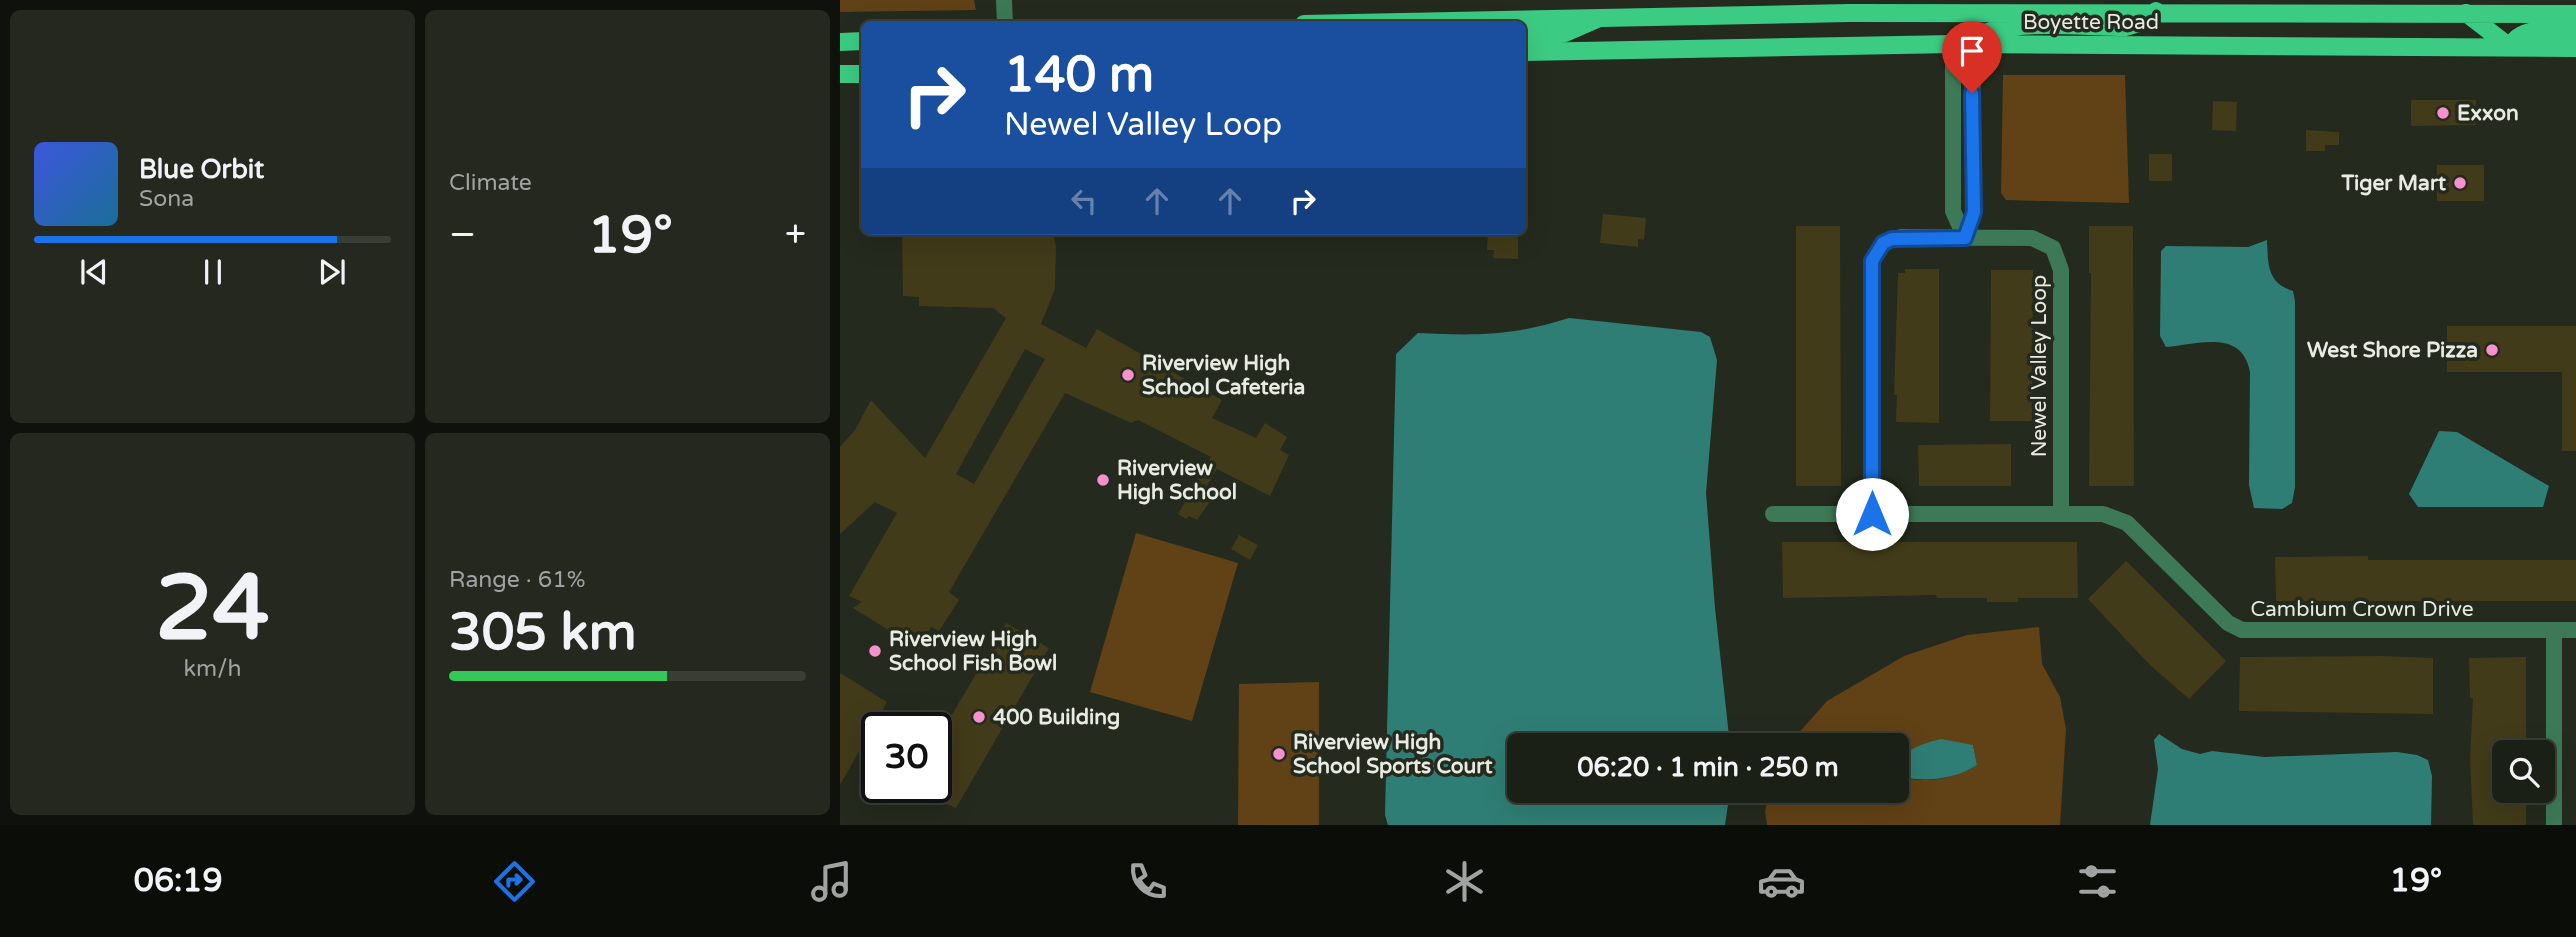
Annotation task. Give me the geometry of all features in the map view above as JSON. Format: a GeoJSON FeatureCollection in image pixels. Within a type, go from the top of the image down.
{"type":"FeatureCollection","features":[{"type":"Feature","properties":{"kind":"main road","name":"Boyette Road"},"geometry":{"type":"LineString","coordinates":[[1416,21],[1603,16],[2156,11],[2576,14]]}},
{"type":"Feature","properties":{"kind":"main road"},"geometry":{"type":"LineString","coordinates":[[1961,44],[1985,31],[2016,27],[2125,27],[2139,23],[2156,11]]}},
{"type":"Feature","properties":{"kind":"main road"},"geometry":{"type":"LineString","coordinates":[[2465,13],[2510,47],[2516,36],[2530,31],[2576,31]]}},
{"type":"Feature","properties":{"kind":"main road"},"geometry":{"type":"LineString","coordinates":[[1526,36],[1564,33],[1603,16]]}},
{"type":"Feature","properties":{"kind":"main road"},"geometry":{"type":"LineString","coordinates":[[840,42],[861,41]]}},
{"type":"Feature","properties":{"kind":"main road","name":"Boyette Road"},"geometry":{"type":"LineString","coordinates":[[1526,52],[1961,44],[2576,48]]}},
{"type":"Feature","properties":{"kind":"main road"},"geometry":{"type":"LineString","coordinates":[[840,74],[861,74]]}},
{"type":"Feature","properties":{"kind":"street"},"geometry":{"type":"LineString","coordinates":[[1004,0],[1005,21]]}},
{"type":"Feature","properties":{"kind":"street"},"geometry":{"type":"LineString","coordinates":[[1961,44],[1974,212],[1965,238]]}},
{"type":"Feature","properties":{"kind":"street","name":"Newel Valley Loop"},"geometry":{"type":"LineString","coordinates":[[1872,514],[1872,261],[1883,243],[1892,239],[2032,238],[2053,248],[2061,270],[2061,514]]}},
{"type":"Feature","properties":{"kind":"street","name":"Cambium Crown Drive"},"geometry":{"type":"LineString","coordinates":[[1773,514],[2103,514],[2120,519],[2228,623],[2242,630],[2576,630]]}},
{"type":"Feature","properties":{"kind":"street"},"geometry":{"type":"LineString","coordinates":[[2554,630],[2554,825]]}},
{"type":"Feature","properties":{"kind":"shaded area"},"geometry":{"type":"Polygon","coordinates":[[[840,0],[974,0],[976,10],[840,12],[840,0]]]}},
{"type":"Feature","properties":{"kind":"shaded area"},"geometry":{"type":"Polygon","coordinates":[[[2003,75],[2125,75],[2129,203],[2006,200],[2001,193],[2003,75]]]}},
{"type":"Feature","properties":{"kind":"shaded area"},"geometry":{"type":"Polygon","coordinates":[[[1136,533],[1238,563],[1192,721],[1090,692],[1136,533]]]}},
{"type":"Feature","properties":{"kind":"shaded area"},"geometry":{"type":"Polygon","coordinates":[[[2039,627],[2042,664],[2060,697],[2066,729],[2060,825],[1767,825],[1767,803],[1909,803],[1909,778],[1926,780],[1948,777],[1977,765],[1973,745],[1930,744],[1909,754],[1909,733],[1799,733],[1827,701],[1904,656],[1967,635],[2039,627]]]}},
{"type":"Feature","properties":{"kind":"shaded area","name":"Riverview High School Sports Court"},"geometry":{"type":"Polygon","coordinates":[[[1319,682],[1319,825],[1238,825],[1239,684],[1319,682]]]}},
{"type":"Feature","properties":{"kind":"water"},"geometry":{"type":"Polygon","coordinates":[[[2267,240],[2271,272],[2278,283],[2293,291],[2295,301],[2295,487],[2292,503],[2282,509],[2254,508],[2249,485],[2250,372],[2245,358],[2229,344],[2205,342],[2166,347],[2160,336],[2161,251],[2166,246],[2248,247],[2267,240]]]}},
{"type":"Feature","properties":{"kind":"water"},"geometry":{"type":"Polygon","coordinates":[[[1569,318],[1701,332],[1710,337],[1717,360],[1706,493],[1729,733],[1507,733],[1507,803],[1728,803],[1725,825],[1388,825],[1385,815],[1396,354],[1418,333],[1494,333],[1569,318]]]}},
{"type":"Feature","properties":{"kind":"water"},"geometry":{"type":"Polygon","coordinates":[[[2439,431],[2457,432],[2549,486],[2543,507],[2418,507],[2409,494],[2439,431]]]}},
{"type":"Feature","properties":{"kind":"water"},"geometry":{"type":"Polygon","coordinates":[[[2159,734],[2182,749],[2200,754],[2212,751],[2264,757],[2397,752],[2417,755],[2428,760],[2432,776],[2431,825],[2150,825],[2158,769],[2154,740],[2159,734]]]}},
{"type":"Feature","properties":{"kind":"water"},"geometry":{"type":"Polygon","coordinates":[[[1941,739],[1973,745],[1977,765],[1959,774],[1939,779],[1909,778],[1909,752],[1941,739]]]}},
{"type":"Feature","properties":{"kind":"building","name":"Exxon"},"geometry":{"type":"Polygon","coordinates":[[[2411,100],[2476,100],[2476,125],[2411,126],[2411,100]]]}},
{"type":"Feature","properties":{"kind":"building"},"geometry":{"type":"Polygon","coordinates":[[[2213,101],[2237,102],[2236,131],[2212,130],[2213,101]]]}},
{"type":"Feature","properties":{"kind":"building"},"geometry":{"type":"Polygon","coordinates":[[[2306,130],[2339,132],[2339,145],[2325,145],[2325,151],[2306,151],[2306,130]]]}},
{"type":"Feature","properties":{"kind":"building"},"geometry":{"type":"Polygon","coordinates":[[[2149,154],[2172,154],[2172,181],[2149,181],[2149,154]]]}},
{"type":"Feature","properties":{"kind":"building","name":"Tiger Mart"},"geometry":{"type":"Polygon","coordinates":[[[2437,165],[2484,165],[2484,201],[2437,201],[2437,165]]]}},
{"type":"Feature","properties":{"kind":"building"},"geometry":{"type":"Polygon","coordinates":[[[1603,214],[1646,218],[1644,240],[1638,239],[1638,247],[1600,243],[1603,214]]]}},
{"type":"Feature","properties":{"kind":"building"},"geometry":{"type":"Polygon","coordinates":[[[1796,226],[1840,226],[1841,486],[1796,486],[1796,226]]]}},
{"type":"Feature","properties":{"kind":"building"},"geometry":{"type":"Polygon","coordinates":[[[2089,226],[2133,226],[2134,486],[2089,486],[2089,226]]]}},
{"type":"Feature","properties":{"kind":"building"},"geometry":{"type":"Polygon","coordinates":[[[902,235],[1053,235],[1056,246],[1055,289],[1041,324],[1086,348],[1097,329],[1222,400],[1212,418],[1256,438],[1265,423],[1287,437],[1280,450],[1289,455],[1270,496],[1217,469],[1202,494],[1211,500],[1197,520],[1189,516],[1186,519],[1178,514],[1211,457],[1138,420],[1131,423],[1065,393],[949,592],[959,600],[939,631],[931,627],[919,649],[853,608],[862,602],[849,596],[897,513],[875,502],[840,534],[840,447],[855,430],[871,400],[925,458],[1006,318],[993,308],[919,306],[919,297],[903,296],[902,235]],[[1025,349],[956,474],[974,484],[1045,359],[1025,349]]]}},
{"type":"Feature","properties":{"kind":"building"},"geometry":{"type":"Polygon","coordinates":[[[1488,235],[1518,235],[1518,259],[1493,258],[1494,250],[1487,250],[1488,235]]]}},
{"type":"Feature","properties":{"kind":"building"},"geometry":{"type":"Polygon","coordinates":[[[1905,269],[1939,269],[1939,423],[1896,422],[1897,395],[1894,395],[1898,273],[1905,273],[1905,269]]]}},
{"type":"Feature","properties":{"kind":"building"},"geometry":{"type":"Polygon","coordinates":[[[1991,270],[2033,270],[2032,421],[1990,421],[1991,270]]]}},
{"type":"Feature","properties":{"kind":"building"},"geometry":{"type":"Polygon","coordinates":[[[2447,326],[2576,326],[2576,451],[2562,451],[2562,372],[2447,372],[2447,326]]]}},
{"type":"Feature","properties":{"kind":"building"},"geometry":{"type":"Polygon","coordinates":[[[2011,444],[2011,486],[1919,486],[1918,445],[2011,444]]]}},
{"type":"Feature","properties":{"kind":"building"},"geometry":{"type":"Polygon","coordinates":[[[1239,535],[1258,545],[1250,560],[1231,549],[1239,535]]]}},
{"type":"Feature","properties":{"kind":"building"},"geometry":{"type":"Polygon","coordinates":[[[1782,542],[2077,542],[2078,598],[2018,598],[2018,602],[1987,602],[1987,598],[1937,598],[1936,595],[1783,598],[1782,542]]]}},
{"type":"Feature","properties":{"kind":"building"},"geometry":{"type":"Polygon","coordinates":[[[2368,556],[2368,560],[2576,560],[2576,601],[2276,601],[2275,557],[2368,556]]]}},
{"type":"Feature","properties":{"kind":"building"},"geometry":{"type":"Polygon","coordinates":[[[2126,561],[2226,661],[2189,699],[2150,665],[2088,599],[2126,561]]]}},
{"type":"Feature","properties":{"kind":"building"},"geometry":{"type":"Polygon","coordinates":[[[1006,623],[1049,648],[956,808],[944,803],[952,803],[952,715],[1006,623]]]}},
{"type":"Feature","properties":{"kind":"building"},"geometry":{"type":"Polygon","coordinates":[[[2240,657],[2433,658],[2433,714],[2239,711],[2240,657]]]}},
{"type":"Feature","properties":{"kind":"building"},"geometry":{"type":"Polygon","coordinates":[[[2526,657],[2526,740],[2492,740],[2492,803],[2526,803],[2526,825],[2473,825],[2470,760],[2473,698],[2470,698],[2469,658],[2526,657]]]}},
{"type":"Feature","properties":{"kind":"building"},"geometry":{"type":"Polygon","coordinates":[[[840,673],[887,702],[881,712],[861,712],[861,748],[840,785],[840,673]]]}},
{"type":"Feature","properties":{"kind":"place","name":"Exxon"},"geometry":{"type":"Point","coordinates":[2443,113]}},
{"type":"Feature","properties":{"kind":"place","name":"Tiger Mart"},"geometry":{"type":"Point","coordinates":[2460,183]}},
{"type":"Feature","properties":{"kind":"place","name":"West Shore Pizza"},"geometry":{"type":"Point","coordinates":[2492,350]}},
{"type":"Feature","properties":{"kind":"place","name":"Riverview High School Cafeteria"},"geometry":{"type":"Point","coordinates":[1128,375]}},
{"type":"Feature","properties":{"kind":"place","name":"Riverview High School"},"geometry":{"type":"Point","coordinates":[1103,480]}},
{"type":"Feature","properties":{"kind":"place","name":"Riverview High School Fish Bowl"},"geometry":{"type":"Point","coordinates":[875,651]}},
{"type":"Feature","properties":{"kind":"place","name":"400 Building"},"geometry":{"type":"Point","coordinates":[979,717]}},
{"type":"Feature","properties":{"kind":"place","name":"Riverview High School Sports Court"},"geometry":{"type":"Point","coordinates":[1279,754]}},
{"type":"Feature","properties":{"kind":"route"},"geometry":{"type":"LineString","coordinates":[[1872,514],[1872,261],[1883,243],[1892,239],[1965,238],[1974,212],[1972,93]]}}]}
